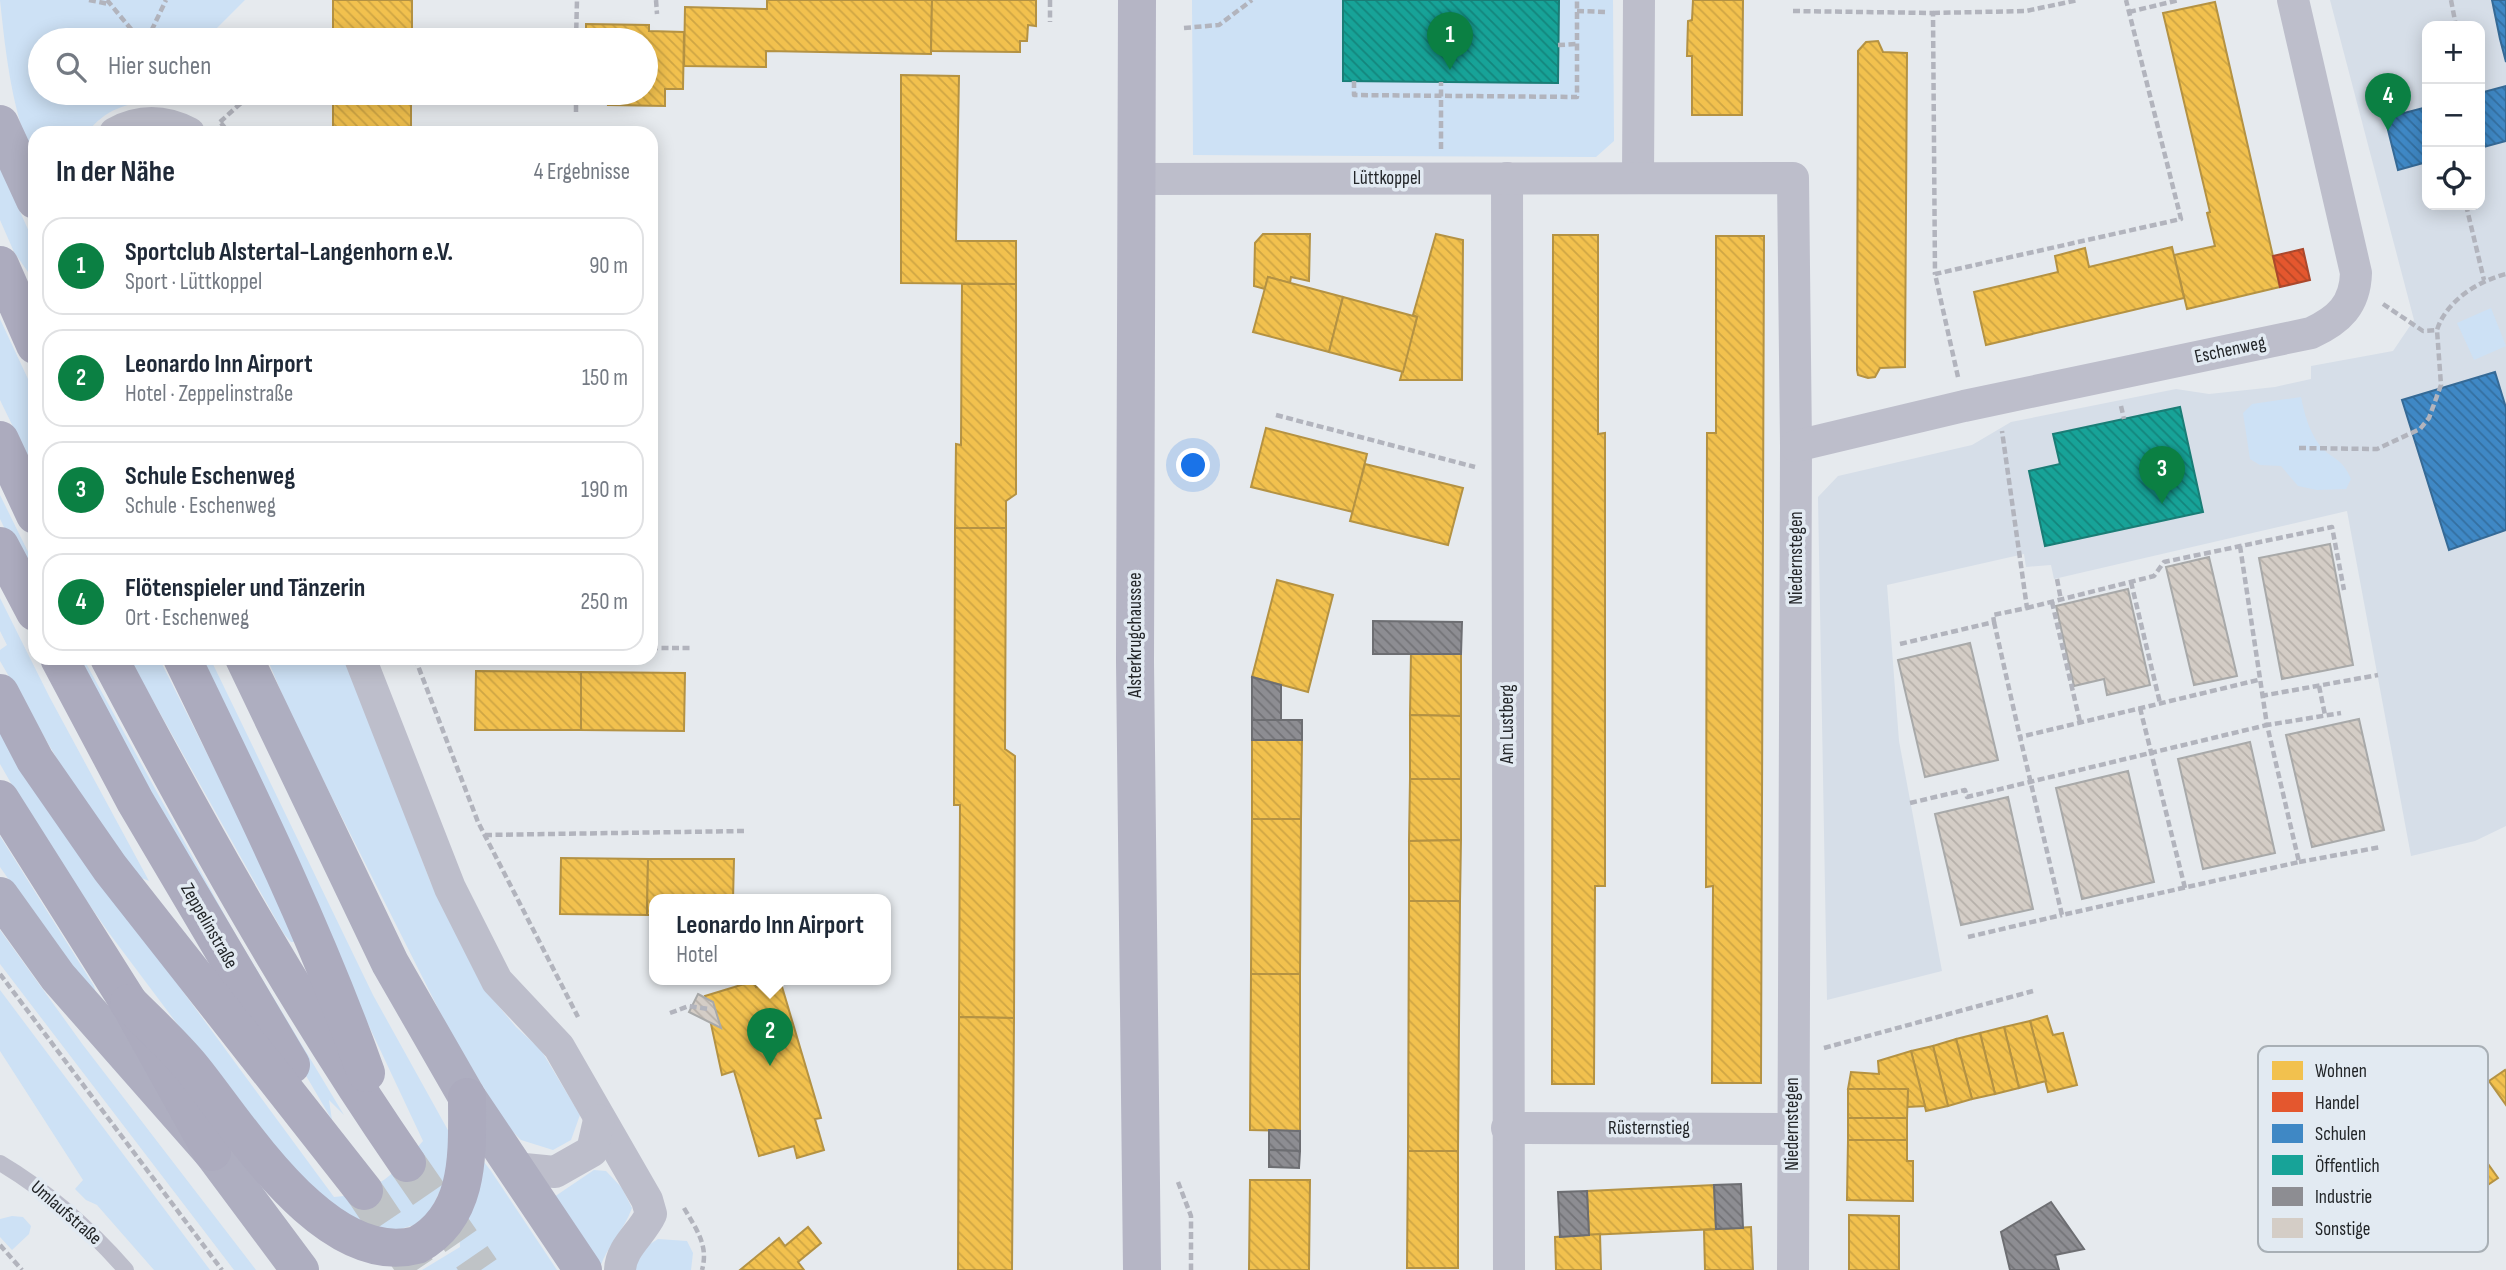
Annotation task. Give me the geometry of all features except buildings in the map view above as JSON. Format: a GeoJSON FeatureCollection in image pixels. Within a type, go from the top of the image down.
{"type":"FeatureCollection","features":[{"type":"Feature","properties":{"kind":"highway"},"geometry":{"type":"LineString","coordinates":[[0,264],[28,329]]}},
{"type":"Feature","properties":{"kind":"highway"},"geometry":{"type":"LineString","coordinates":[[0,440],[28,500]]}},
{"type":"Feature","properties":{"kind":"highway"},"geometry":{"type":"LineString","coordinates":[[0,546],[28,599]]}},
{"type":"Feature","properties":{"kind":"highway","name":"Zeppelinstraße"},"geometry":{"type":"LineString","coordinates":[[0,693],[35,760],[110,869],[364,1191],[135,801],[63,665]]}},
{"type":"Feature","properties":{"kind":"highway"},"geometry":{"type":"LineString","coordinates":[[113,665],[175,783],[302,1000],[399,1150],[269,837],[185,665]]}},
{"type":"Feature","properties":{"kind":"highway"},"geometry":{"type":"LineString","coordinates":[[0,799],[129,1003],[212,1152]]}},
{"type":"Feature","properties":{"kind":"highway"},"geometry":{"type":"LineString","coordinates":[[129,1003],[192,1068],[286,1196],[336,1240],[362,1252],[387,1252],[412,1247],[441,1226],[462,1190],[467,1170],[467,1097]]}},
{"type":"Feature","properties":{"kind":"main road","name":"Alsterkrugchaussee"},"geometry":{"type":"LineString","coordinates":[[1137,0],[1135,662],[1142,1270]]}},
{"type":"Feature","properties":{"kind":"main road"},"geometry":{"type":"LineString","coordinates":[[0,124],[28,185]]}},
{"type":"Feature","properties":{"kind":"main road"},"geometry":{"type":"LineString","coordinates":[[247,665],[390,963],[467,1097],[583,1270]]}},
{"type":"Feature","properties":{"kind":"main road"},"geometry":{"type":"LineString","coordinates":[[0,896],[58,977],[212,1152],[300,1270]]}},
{"type":"Feature","properties":{"kind":"street"},"geometry":{"type":"LineString","coordinates":[[1638,178],[1639,0]]}},
{"type":"Feature","properties":{"kind":"street","name":"Eschenweg"},"geometry":{"type":"LineString","coordinates":[[1796,446],[1964,406],[2311,332],[2338,317],[2351,302],[2356,273],[2293,0]]}},
{"type":"Feature","properties":{"kind":"street"},"geometry":{"type":"LineString","coordinates":[[130,126],[139,122],[170,123],[176,126]]}},
{"type":"Feature","properties":{"kind":"street","name":"Am Lustberg"},"geometry":{"type":"LineString","coordinates":[[1507,178],[1509,1270]]}},
{"type":"Feature","properties":{"kind":"street","name":"Lüttkoppel"},"geometry":{"type":"LineString","coordinates":[[1136,179],[1638,178]]}},
{"type":"Feature","properties":{"kind":"street","name":"Niedernstegen"},"geometry":{"type":"LineString","coordinates":[[1638,178],[1793,178],[1796,446],[1793,1270]]}},
{"type":"Feature","properties":{"kind":"street"},"geometry":{"type":"LineString","coordinates":[[0,264],[28,296]]}},
{"type":"Feature","properties":{"kind":"street"},"geometry":{"type":"LineString","coordinates":[[363,665],[456,900],[497,981],[523,1012],[547,1031],[647,1200],[651,1214],[646,1225],[621,1255],[620,1270]]}},
{"type":"Feature","properties":{"kind":"street"},"geometry":{"type":"LineString","coordinates":[[514,1168],[555,1172],[592,1151],[599,1120]]}},
{"type":"Feature","properties":{"kind":"street","name":"Rüsternstieg"},"geometry":{"type":"LineString","coordinates":[[1507,1128],[1792,1129]]}},
{"type":"Feature","properties":{"kind":"lane","name":"Umlaufstraße"},"geometry":{"type":"LineString","coordinates":[[0,1163],[41,1188],[94,1234],[126,1270]]}},
{"type":"Feature","properties":{"kind":"path"},"geometry":{"type":"LineString","coordinates":[[89,0],[108,2],[131,28]]}},
{"type":"Feature","properties":{"kind":"path"},"geometry":{"type":"LineString","coordinates":[[153,28],[166,0]]}},
{"type":"Feature","properties":{"kind":"path"},"geometry":{"type":"LineString","coordinates":[[576,28],[577,0]]}},
{"type":"Feature","properties":{"kind":"path"},"geometry":{"type":"LineString","coordinates":[[656,0],[657,14]]}},
{"type":"Feature","properties":{"kind":"path"},"geometry":{"type":"LineString","coordinates":[[1050,0],[1050,22]]}},
{"type":"Feature","properties":{"kind":"path"},"geometry":{"type":"LineString","coordinates":[[1184,28],[1219,25],[1252,0]]}},
{"type":"Feature","properties":{"kind":"path"},"geometry":{"type":"LineString","coordinates":[[1354,81],[1354,95],[1577,97],[1577,0]]}},
{"type":"Feature","properties":{"kind":"path"},"geometry":{"type":"LineString","coordinates":[[1793,10],[1933,13],[2026,11],[2078,0]]}},
{"type":"Feature","properties":{"kind":"path"},"geometry":{"type":"LineString","coordinates":[[1935,274],[2182,219],[2126,0]]}},
{"type":"Feature","properties":{"kind":"path"},"geometry":{"type":"LineString","coordinates":[[2129,12],[2179,0]]}},
{"type":"Feature","properties":{"kind":"path"},"geometry":{"type":"LineString","coordinates":[[2451,0],[2455,21]]}},
{"type":"Feature","properties":{"kind":"path"},"geometry":{"type":"LineString","coordinates":[[1933,13],[1935,274],[1964,406]]}},
{"type":"Feature","properties":{"kind":"path"},"geometry":{"type":"LineString","coordinates":[[1558,45],[1577,44]]}},
{"type":"Feature","properties":{"kind":"path"},"geometry":{"type":"LineString","coordinates":[[1441,82],[1441,177]]}},
{"type":"Feature","properties":{"kind":"path"},"geometry":{"type":"LineString","coordinates":[[220,122],[239,105]]}},
{"type":"Feature","properties":{"kind":"path"},"geometry":{"type":"LineString","coordinates":[[576,105],[576,112]]}},
{"type":"Feature","properties":{"kind":"path"},"geometry":{"type":"LineString","coordinates":[[2467,210],[2484,280]]}},
{"type":"Feature","properties":{"kind":"path"},"geometry":{"type":"LineString","coordinates":[[2299,448],[2378,449],[2420,429],[2429,418],[2441,385],[2437,330],[2442,314],[2484,280],[2506,274]]}},
{"type":"Feature","properties":{"kind":"path"},"geometry":{"type":"LineString","coordinates":[[2410,325],[2423,331],[2437,330]]}},
{"type":"Feature","properties":{"kind":"path"},"geometry":{"type":"LineString","coordinates":[[1998,399],[2027,608]]}},
{"type":"Feature","properties":{"kind":"path"},"geometry":{"type":"LineString","coordinates":[[1276,415],[1507,476]]}},
{"type":"Feature","properties":{"kind":"path"},"geometry":{"type":"LineString","coordinates":[[2063,915],[1993,615],[2154,576],[2164,562],[2332,527],[2344,590]]}},
{"type":"Feature","properties":{"kind":"path"},"geometry":{"type":"LineString","coordinates":[[2240,546],[2261,696],[2300,862]]}},
{"type":"Feature","properties":{"kind":"path"},"geometry":{"type":"LineString","coordinates":[[2057,579],[2061,600]]}},
{"type":"Feature","properties":{"kind":"path"},"geometry":{"type":"LineString","coordinates":[[2131,582],[2160,703]]}},
{"type":"Feature","properties":{"kind":"path"},"geometry":{"type":"LineString","coordinates":[[2052,602],[2080,722]]}},
{"type":"Feature","properties":{"kind":"path"},"geometry":{"type":"LineString","coordinates":[[1900,644],[1994,622]]}},
{"type":"Feature","properties":{"kind":"path"},"geometry":{"type":"LineString","coordinates":[[658,648],[690,648]]}},
{"type":"Feature","properties":{"kind":"path"},"geometry":{"type":"LineString","coordinates":[[418,665],[478,822]]}},
{"type":"Feature","properties":{"kind":"path"},"geometry":{"type":"LineString","coordinates":[[2261,696],[2378,675]]}},
{"type":"Feature","properties":{"kind":"path"},"geometry":{"type":"LineString","coordinates":[[2020,737],[2258,680]]}},
{"type":"Feature","properties":{"kind":"path"},"geometry":{"type":"LineString","coordinates":[[2319,686],[2325,715]]}},
{"type":"Feature","properties":{"kind":"path"},"geometry":{"type":"LineString","coordinates":[[2140,708],[2185,888]]}},
{"type":"Feature","properties":{"kind":"path"},"geometry":{"type":"LineString","coordinates":[[1910,803],[1965,790],[1967,797],[2031,784],[2267,725],[2342,713]]}},
{"type":"Feature","properties":{"kind":"path"},"geometry":{"type":"LineString","coordinates":[[485,835],[745,831]]}},
{"type":"Feature","properties":{"kind":"path"},"geometry":{"type":"LineString","coordinates":[[1968,937],[2300,862],[2381,847]]}},
{"type":"Feature","properties":{"kind":"path"},"geometry":{"type":"LineString","coordinates":[[0,974],[222,1270]]}},
{"type":"Feature","properties":{"kind":"path"},"geometry":{"type":"LineString","coordinates":[[1792,1056],[2033,991]]}},
{"type":"Feature","properties":{"kind":"path"},"geometry":{"type":"LineString","coordinates":[[670,1013],[689,1006],[708,1009]]}},
{"type":"Feature","properties":{"kind":"path"},"geometry":{"type":"LineString","coordinates":[[0,1245],[22,1270]]}},
{"type":"Feature","properties":{"kind":"shaded area"},"geometry":{"type":"Polygon","coordinates":[[[0,0],[245,0],[217,28],[28,28],[28,105],[126,105],[101,118],[93,126],[28,126],[28,146],[15,104],[0,0]]]}},
{"type":"Feature","properties":{"kind":"shaded area"},"geometry":{"type":"Polygon","coordinates":[[[1192,0],[1613,0],[1614,141],[1596,157],[1193,155],[1192,0]]]}},
{"type":"Feature","properties":{"kind":"shaded area"},"geometry":{"type":"Polygon","coordinates":[[[2330,0],[2506,0],[2506,826],[2475,841],[2411,856],[2347,511],[2054,579],[2051,565],[2026,567],[2024,554],[1887,585],[1899,741],[1942,971],[1827,1000],[1818,497],[1838,476],[1972,445],[2011,422],[2176,389],[2209,394],[2275,387],[2311,379],[2311,366],[2393,351],[2414,320],[2330,0]]]}},
{"type":"Feature","properties":{"kind":"shaded area"},"geometry":{"type":"Polygon","coordinates":[[[0,167],[28,229],[28,272],[14,252],[0,220],[0,167]]]}},
{"type":"Feature","properties":{"kind":"shaded area"},"geometry":{"type":"Polygon","coordinates":[[[2491,308],[2506,346],[2474,360],[2457,323],[2491,308]]]}},
{"type":"Feature","properties":{"kind":"shaded area"},"geometry":{"type":"Polygon","coordinates":[[[0,319],[28,379],[28,458],[0,400],[0,319]]]}},
{"type":"Feature","properties":{"kind":"shaded area"},"geometry":{"type":"Polygon","coordinates":[[[2301,397],[2315,438],[2322,448],[2343,466],[2351,479],[2346,489],[2317,490],[2298,486],[2281,466],[2260,465],[2250,459],[2243,413],[2252,404],[2301,397]]]}},
{"type":"Feature","properties":{"kind":"shaded area"},"geometry":{"type":"Polygon","coordinates":[[[0,495],[28,552],[28,576],[0,519],[0,495]]]}},
{"type":"Feature","properties":{"kind":"shaded area"},"geometry":{"type":"Polygon","coordinates":[[[0,598],[28,654],[28,665],[34,665],[149,881],[139,877],[74,788],[0,661],[0,650],[7,645],[0,631],[0,598]]]}},
{"type":"Feature","properties":{"kind":"shaded area"},"geometry":{"type":"Polygon","coordinates":[[[75,665],[87,665],[234,932],[344,1115],[329,1100],[332,1120],[224,936],[75,665]]]}},
{"type":"Feature","properties":{"kind":"shaded area"},"geometry":{"type":"Polygon","coordinates":[[[133,665],[163,665],[294,927],[296,942],[291,942],[284,934],[133,665]]]}},
{"type":"Feature","properties":{"kind":"shaded area"},"geometry":{"type":"Polygon","coordinates":[[[199,665],[213,665],[373,995],[449,1132],[455,1159],[430,1212],[414,1225],[383,1234],[322,1217],[109,933],[40,834],[0,764],[0,719],[87,861],[334,1197],[363,1191],[384,1180],[423,1141],[199,665]]]}},
{"type":"Feature","properties":{"kind":"shaded area"},"geometry":{"type":"Polygon","coordinates":[[[270,665],[349,665],[430,881],[486,991],[516,1027],[541,1050],[580,1115],[571,1140],[553,1150],[521,1140],[505,1124],[446,1024],[292,718],[270,665]]]}},
{"type":"Feature","properties":{"kind":"shaded area"},"geometry":{"type":"Polygon","coordinates":[[[0,836],[94,986],[96,994],[87,991],[0,867],[0,836]]]}},
{"type":"Feature","properties":{"kind":"shaded area"},"geometry":{"type":"Polygon","coordinates":[[[0,930],[83,1045],[256,1270],[234,1270],[0,964],[0,930]]]}},
{"type":"Feature","properties":{"kind":"shaded area"},"geometry":{"type":"Polygon","coordinates":[[[0,990],[210,1270],[154,1270],[97,1205],[86,1200],[75,1189],[83,1180],[0,1051],[0,990]]]}},
{"type":"Feature","properties":{"kind":"shaded area"},"geometry":{"type":"Polygon","coordinates":[[[484,1162],[557,1270],[422,1270],[460,1247],[459,1225],[484,1162]]]}},
{"type":"Feature","properties":{"kind":"shaded area"},"geometry":{"type":"Polygon","coordinates":[[[594,1170],[606,1171],[622,1188],[632,1208],[600,1267],[554,1197],[594,1170]]]}},
{"type":"Feature","properties":{"kind":"shaded area"},"geometry":{"type":"Polygon","coordinates":[[[23,1217],[31,1226],[29,1234],[12,1250],[0,1237],[0,1219],[23,1217]]]}},
{"type":"Feature","properties":{"kind":"shaded area"},"geometry":{"type":"Polygon","coordinates":[[[658,1239],[687,1241],[693,1253],[691,1270],[632,1270],[644,1248],[658,1239]]]}},
{"type":"Feature","properties":{"kind":"tunnel"},"geometry":{"type":"LineString","coordinates":[[407,1163],[481,1270]]}},
{"type":"Feature","properties":{"kind":"tunnel"},"geometry":{"type":"LineString","coordinates":[[364,1191],[417,1270]]}},
{"type":"Feature","properties":{"kind":"place","name":"Sportclub Alstertal-Langenhorn e.V."},"geometry":{"type":"Point","coordinates":[1450,70]}},
{"type":"Feature","properties":{"kind":"place","name":"Flötenspieler und Tänzerin"},"geometry":{"type":"Point","coordinates":[2388,131]}},
{"type":"Feature","properties":{"kind":"place","name":"Schule Eschenweg"},"geometry":{"type":"Point","coordinates":[2162,504]}},
{"type":"Feature","properties":{"kind":"place","name":"Leonardo Inn Airport"},"geometry":{"type":"Point","coordinates":[770,1066]}}]}
